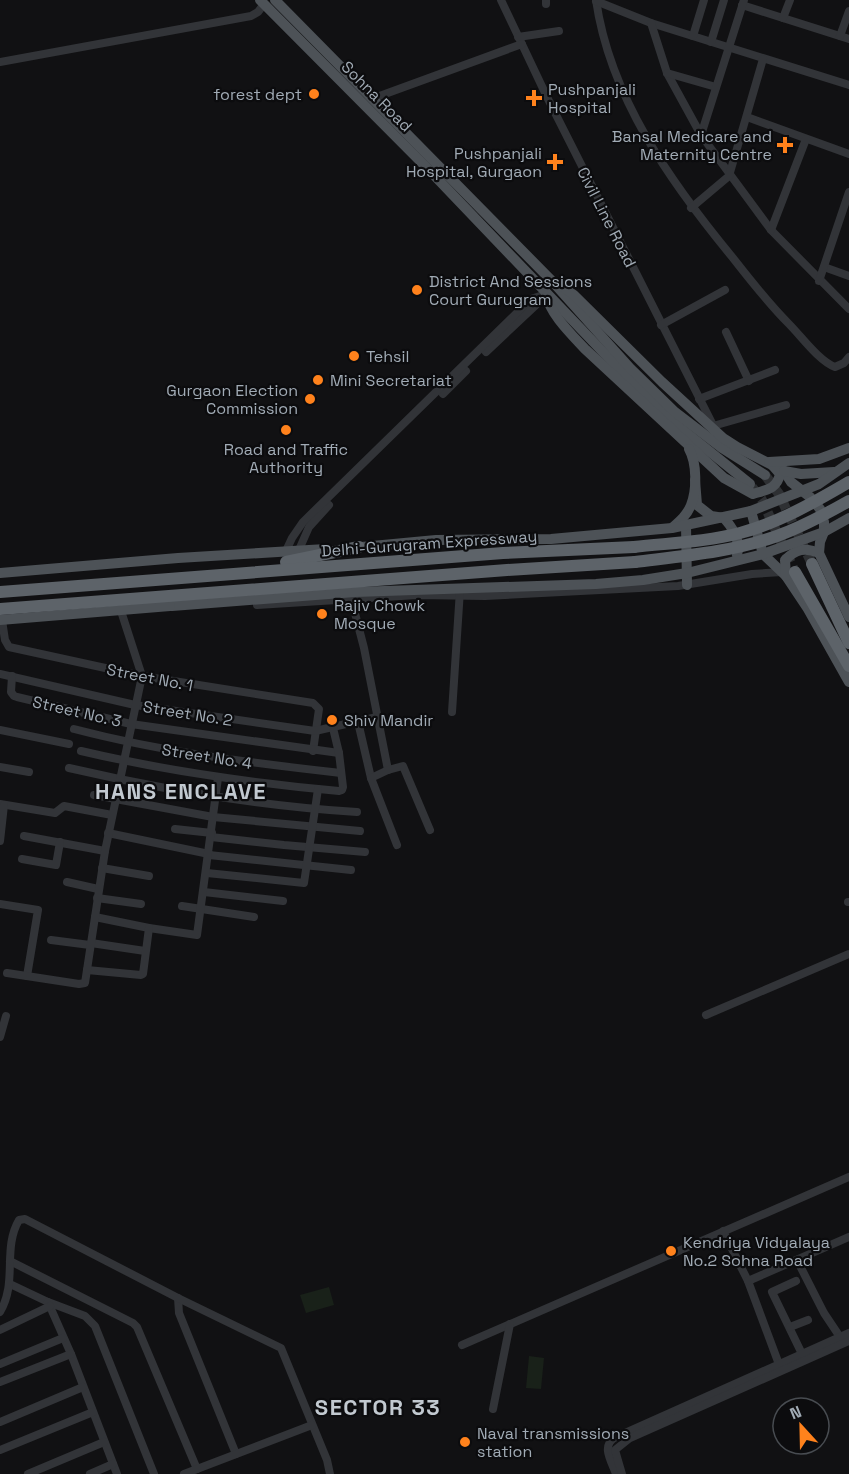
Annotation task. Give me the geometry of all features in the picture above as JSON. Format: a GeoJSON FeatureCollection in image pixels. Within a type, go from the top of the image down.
{"type":"FeatureCollection","features":[{"type":"Feature","properties":{"kind":"highway","name":"Delhi-Gurugram Expressway"},"geometry":{"type":"LineString","coordinates":[[0,592],[503,553],[634,547],[709,539],[740,533],[809,505],[849,482]]}},
{"type":"Feature","properties":{"kind":"highway","name":"Delhi-Gurugram Expressway"},"geometry":{"type":"LineString","coordinates":[[1,616],[150,598],[635,562],[712,553],[778,536],[849,501]]}},
{"type":"Feature","properties":{"kind":"highway"},"geometry":{"type":"LineString","coordinates":[[172,579],[209,570],[294,562],[359,547]]}},
{"type":"Feature","properties":{"kind":"highway"},"geometry":{"type":"LineString","coordinates":[[812,564],[849,643]]}},
{"type":"Feature","properties":{"kind":"highway"},"geometry":{"type":"LineString","coordinates":[[788,573],[849,666]]}},
{"type":"Feature","properties":{"kind":"main road","name":"Sohna Road"},"geometry":{"type":"LineString","coordinates":[[266,1],[374,99],[546,292]]}},
{"type":"Feature","properties":{"kind":"main road","name":"Sohna Road"},"geometry":{"type":"LineString","coordinates":[[266,1],[546,292]]}},
{"type":"Feature","properties":{"kind":"main road"},"geometry":{"type":"LineString","coordinates":[[546,292],[574,295],[662,382],[737,447],[784,471],[801,474],[836,472]]}},
{"type":"Feature","properties":{"kind":"main road"},"geometry":{"type":"LineString","coordinates":[[546,292],[572,335],[585,349],[724,478],[753,494],[771,489],[778,482],[780,474],[769,464]]}},
{"type":"Feature","properties":{"kind":"main road"},"geometry":{"type":"LineString","coordinates":[[546,292],[675,412],[722,448],[765,475]]}},
{"type":"Feature","properties":{"kind":"main road"},"geometry":{"type":"LineString","coordinates":[[546,292],[673,422],[750,484]]}},
{"type":"Feature","properties":{"kind":"main road"},"geometry":{"type":"LineString","coordinates":[[685,444],[691,453],[697,506],[711,516],[724,518],[735,532],[739,551],[735,561]]}},
{"type":"Feature","properties":{"kind":"main road"},"geometry":{"type":"LineString","coordinates":[[769,464],[819,459],[849,448]]}},
{"type":"Feature","properties":{"kind":"main road"},"geometry":{"type":"LineString","coordinates":[[0,573],[436,540],[551,540],[672,528],[751,511],[819,484],[849,464]]}},
{"type":"Feature","properties":{"kind":"main road"},"geometry":{"type":"LineString","coordinates":[[849,464],[847,481],[849,487]]}},
{"type":"Feature","properties":{"kind":"main road"},"geometry":{"type":"LineString","coordinates":[[784,471],[791,482],[810,497],[819,509],[824,522],[819,553],[849,617]]}},
{"type":"Feature","properties":{"kind":"main road"},"geometry":{"type":"LineString","coordinates":[[672,528],[684,517],[692,505],[695,480]]}},
{"type":"Feature","properties":{"kind":"main road"},"geometry":{"type":"LineString","coordinates":[[751,511],[763,555],[788,573]]}},
{"type":"Feature","properties":{"kind":"main road"},"geometry":{"type":"LineString","coordinates":[[1,616],[687,579],[735,561],[763,555],[824,532],[849,518]]}},
{"type":"Feature","properties":{"kind":"main road"},"geometry":{"type":"LineString","coordinates":[[686,525],[687,579]]}},
{"type":"Feature","properties":{"kind":"main road"},"geometry":{"type":"LineString","coordinates":[[819,553],[808,549],[793,552],[785,560],[788,573],[849,682]]}},
{"type":"Feature","properties":{"kind":"main road"},"geometry":{"type":"LineString","coordinates":[[150,598],[172,606]]}},
{"type":"Feature","properties":{"kind":"street","name":"Civil Line Road"},"geometry":{"type":"LineString","coordinates":[[501,0],[661,325],[715,429]]}},
{"type":"Feature","properties":{"kind":"street"},"geometry":{"type":"LineString","coordinates":[[693,36],[704,0]]}},
{"type":"Feature","properties":{"kind":"street"},"geometry":{"type":"LineString","coordinates":[[711,42],[724,0]]}},
{"type":"Feature","properties":{"kind":"street"},"geometry":{"type":"LineString","coordinates":[[783,18],[790,0]]}},
{"type":"Feature","properties":{"kind":"street"},"geometry":{"type":"LineString","coordinates":[[0,62],[251,16],[258,12],[266,1]]}},
{"type":"Feature","properties":{"kind":"street"},"geometry":{"type":"LineString","coordinates":[[596,1],[651,23],[849,85]]}},
{"type":"Feature","properties":{"kind":"street"},"geometry":{"type":"LineString","coordinates":[[596,1],[612,61],[624,93],[641,128],[691,208],[775,310],[824,360],[835,367],[844,363],[849,357]]}},
{"type":"Feature","properties":{"kind":"street"},"geometry":{"type":"LineString","coordinates":[[701,135],[743,3],[845,37],[849,11]]}},
{"type":"Feature","properties":{"kind":"street"},"geometry":{"type":"LineString","coordinates":[[651,23],[668,73],[701,135],[729,176],[771,230],[849,309]]}},
{"type":"Feature","properties":{"kind":"street"},"geometry":{"type":"LineString","coordinates":[[374,99],[520,41],[559,31]]}},
{"type":"Feature","properties":{"kind":"street"},"geometry":{"type":"LineString","coordinates":[[691,208],[729,176],[763,59]]}},
{"type":"Feature","properties":{"kind":"street"},"geometry":{"type":"LineString","coordinates":[[668,73],[716,87]]}},
{"type":"Feature","properties":{"kind":"street"},"geometry":{"type":"LineString","coordinates":[[747,117],[849,154]]}},
{"type":"Feature","properties":{"kind":"street"},"geometry":{"type":"LineString","coordinates":[[771,230],[806,138]]}},
{"type":"Feature","properties":{"kind":"street"},"geometry":{"type":"LineString","coordinates":[[819,281],[845,218],[849,192]]}},
{"type":"Feature","properties":{"kind":"street"},"geometry":{"type":"LineString","coordinates":[[824,267],[849,276]]}},
{"type":"Feature","properties":{"kind":"street"},"geometry":{"type":"LineString","coordinates":[[661,325],[725,290]]}},
{"type":"Feature","properties":{"kind":"street"},"geometry":{"type":"LineString","coordinates":[[298,552],[303,537],[315,519],[537,304],[546,292]]}},
{"type":"Feature","properties":{"kind":"street"},"geometry":{"type":"LineString","coordinates":[[285,553],[303,522],[531,299],[546,292]]}},
{"type":"Feature","properties":{"kind":"street"},"geometry":{"type":"LineString","coordinates":[[726,332],[749,381]]}},
{"type":"Feature","properties":{"kind":"street"},"geometry":{"type":"LineString","coordinates":[[699,399],[775,370]]}},
{"type":"Feature","properties":{"kind":"street"},"geometry":{"type":"LineString","coordinates":[[715,429],[786,405]]}},
{"type":"Feature","properties":{"kind":"street"},"geometry":{"type":"LineString","coordinates":[[687,579],[788,573]]}},
{"type":"Feature","properties":{"kind":"street"},"geometry":{"type":"LineString","coordinates":[[452,712],[460,591]]}},
{"type":"Feature","properties":{"kind":"street"},"geometry":{"type":"LineString","coordinates":[[351,596],[364,648],[388,770]]}},
{"type":"Feature","properties":{"kind":"street"},"geometry":{"type":"LineString","coordinates":[[7,973],[83,984],[108,833],[125,761],[126,743],[141,676],[121,611]]}},
{"type":"Feature","properties":{"kind":"street","name":"Street No. 1"},"geometry":{"type":"LineString","coordinates":[[1,616],[4,640],[9,647],[141,676],[313,703],[319,709],[315,731]]}},
{"type":"Feature","properties":{"kind":"street","name":"Street No. 2"},"geometry":{"type":"LineString","coordinates":[[0,674],[135,705],[315,731],[377,717]]}},
{"type":"Feature","properties":{"kind":"street","name":"Street No. 3"},"geometry":{"type":"LineString","coordinates":[[12,676],[11,692],[14,696],[131,724],[339,753]]}},
{"type":"Feature","properties":{"kind":"street"},"geometry":{"type":"LineString","coordinates":[[358,722],[371,778],[397,845]]}},
{"type":"Feature","properties":{"kind":"street"},"geometry":{"type":"LineString","coordinates":[[81,751],[218,778],[339,791],[343,788],[339,753],[333,728]]}},
{"type":"Feature","properties":{"kind":"street","name":"Street No. 4"},"geometry":{"type":"LineString","coordinates":[[74,729],[126,743],[236,761],[341,773]]}},
{"type":"Feature","properties":{"kind":"street"},"geometry":{"type":"LineString","coordinates":[[0,730],[69,744]]}},
{"type":"Feature","properties":{"kind":"street"},"geometry":{"type":"LineString","coordinates":[[313,751],[315,731]]}},
{"type":"Feature","properties":{"kind":"street"},"geometry":{"type":"LineString","coordinates":[[371,778],[403,766],[430,830]]}},
{"type":"Feature","properties":{"kind":"street"},"geometry":{"type":"LineString","coordinates":[[0,767],[29,772]]}},
{"type":"Feature","properties":{"kind":"street"},"geometry":{"type":"LineString","coordinates":[[69,768],[120,780],[215,797],[357,812]]}},
{"type":"Feature","properties":{"kind":"street"},"geometry":{"type":"LineString","coordinates":[[95,917],[196,935],[202,909],[218,778]]}},
{"type":"Feature","properties":{"kind":"street"},"geometry":{"type":"LineString","coordinates":[[207,873],[303,883],[318,789]]}},
{"type":"Feature","properties":{"kind":"street"},"geometry":{"type":"LineString","coordinates":[[94,795],[213,817],[360,831]]}},
{"type":"Feature","properties":{"kind":"street"},"geometry":{"type":"LineString","coordinates":[[0,841],[2,805],[55,813],[64,806],[112,815]]}},
{"type":"Feature","properties":{"kind":"street"},"geometry":{"type":"LineString","coordinates":[[175,829],[365,852]]}},
{"type":"Feature","properties":{"kind":"street"},"geometry":{"type":"LineString","coordinates":[[108,833],[209,854],[351,870]]}},
{"type":"Feature","properties":{"kind":"street"},"geometry":{"type":"LineString","coordinates":[[24,836],[105,850]]}},
{"type":"Feature","properties":{"kind":"street"},"geometry":{"type":"LineString","coordinates":[[22,859],[56,865],[60,842]]}},
{"type":"Feature","properties":{"kind":"street"},"geometry":{"type":"LineString","coordinates":[[102,868],[149,876]]}},
{"type":"Feature","properties":{"kind":"street"},"geometry":{"type":"LineString","coordinates":[[67,882],[141,904]]}},
{"type":"Feature","properties":{"kind":"street"},"geometry":{"type":"LineString","coordinates":[[204,892],[283,901]]}},
{"type":"Feature","properties":{"kind":"street"},"geometry":{"type":"LineString","coordinates":[[0,904],[38,910],[27,976]]}},
{"type":"Feature","properties":{"kind":"street"},"geometry":{"type":"LineString","coordinates":[[182,906],[254,917]]}},
{"type":"Feature","properties":{"kind":"street"},"geometry":{"type":"LineString","coordinates":[[87,970],[139,976],[143,974],[149,928]]}},
{"type":"Feature","properties":{"kind":"street"},"geometry":{"type":"LineString","coordinates":[[51,940],[145,951]]}},
{"type":"Feature","properties":{"kind":"street"},"geometry":{"type":"LineString","coordinates":[[706,1015],[849,954]]}},
{"type":"Feature","properties":{"kind":"street"},"geometry":{"type":"LineString","coordinates":[[0,1037],[6,1016]]}},
{"type":"Feature","properties":{"kind":"street"},"geometry":{"type":"LineString","coordinates":[[462,1345],[849,1177]]}},
{"type":"Feature","properties":{"kind":"street"},"geometry":{"type":"LineString","coordinates":[[0,1312],[5,1304],[10,1284],[11,1240],[14,1228],[19,1220],[26,1219],[178,1298],[281,1348],[333,1474]]}},
{"type":"Feature","properties":{"kind":"street"},"geometry":{"type":"LineString","coordinates":[[723,1231],[748,1281],[780,1367]]}},
{"type":"Feature","properties":{"kind":"street"},"geometry":{"type":"LineString","coordinates":[[748,1281],[849,1237]]}},
{"type":"Feature","properties":{"kind":"street"},"geometry":{"type":"LineString","coordinates":[[616,1474],[607,1448],[609,1441],[614,1438],[804,1358],[846,1337],[824,1314],[797,1260]]}},
{"type":"Feature","properties":{"kind":"street"},"geometry":{"type":"LineString","coordinates":[[10,1261],[137,1327],[197,1469]]}},
{"type":"Feature","properties":{"kind":"street"},"geometry":{"type":"LineString","coordinates":[[796,1281],[772,1292],[804,1358]]}},
{"type":"Feature","properties":{"kind":"street"},"geometry":{"type":"LineString","coordinates":[[10,1284],[49,1304],[85,1316],[95,1326],[154,1474]]}},
{"type":"Feature","properties":{"kind":"street"},"geometry":{"type":"LineString","coordinates":[[178,1298],[179,1312],[236,1454]]}},
{"type":"Feature","properties":{"kind":"street"},"geometry":{"type":"LineString","coordinates":[[0,1330],[49,1304]]}},
{"type":"Feature","properties":{"kind":"street"},"geometry":{"type":"LineString","coordinates":[[49,1304],[71,1354],[117,1474]]}},
{"type":"Feature","properties":{"kind":"street"},"geometry":{"type":"LineString","coordinates":[[790,1327],[824,1314]]}},
{"type":"Feature","properties":{"kind":"street"},"geometry":{"type":"LineString","coordinates":[[493,1409],[510,1324]]}},
{"type":"Feature","properties":{"kind":"street"},"geometry":{"type":"LineString","coordinates":[[0,1364],[63,1338]]}},
{"type":"Feature","properties":{"kind":"street"},"geometry":{"type":"LineString","coordinates":[[0,1382],[71,1354]]}},
{"type":"Feature","properties":{"kind":"street"},"geometry":{"type":"LineString","coordinates":[[622,1474],[615,1450],[630,1438],[780,1367]]}},
{"type":"Feature","properties":{"kind":"street"},"geometry":{"type":"LineString","coordinates":[[0,1422],[83,1387]]}},
{"type":"Feature","properties":{"kind":"street"},"geometry":{"type":"LineString","coordinates":[[0,1450],[93,1412]]}},
{"type":"Feature","properties":{"kind":"street"},"geometry":{"type":"LineString","coordinates":[[184,1474],[312,1425]]}},
{"type":"Feature","properties":{"kind":"street"},"geometry":{"type":"LineString","coordinates":[[28,1474],[104,1442]]}},
{"type":"Feature","properties":{"kind":"street"},"geometry":{"type":"LineString","coordinates":[[90,1474],[113,1464]]}},
{"type":"Feature","properties":{"kind":"shaded area"},"geometry":{"type":"Polygon","coordinates":[[[329,1287],[334,1305],[306,1313],[300,1295],[329,1287]]]}},
{"type":"Feature","properties":{"kind":"shaded area"},"geometry":{"type":"Polygon","coordinates":[[[529,1356],[544,1358],[541,1389],[526,1388],[529,1356]]]}},
{"type":"Feature","properties":{"kind":"tunnel"},"geometry":{"type":"LineString","coordinates":[[765,475],[779,494],[812,564]]}},
{"type":"Feature","properties":{"kind":"tunnel"},"geometry":{"type":"LineString","coordinates":[[752,487],[762,500],[795,572]]}},
{"type":"Feature","properties":{"kind":"place","name":"forest dept"},"geometry":{"type":"Point","coordinates":[314,94]}},
{"type":"Feature","properties":{"kind":"place","name":"Pushpanjali Hospital"},"geometry":{"type":"Point","coordinates":[534,98]}},
{"type":"Feature","properties":{"kind":"place","name":"Bansal Medicare and Maternity Centre"},"geometry":{"type":"Point","coordinates":[785,145]}},
{"type":"Feature","properties":{"kind":"place","name":"Pushpanjali Hospital, Gurgaon"},"geometry":{"type":"Point","coordinates":[555,162]}},
{"type":"Feature","properties":{"kind":"place","name":"District And Sessions Court Gurugram"},"geometry":{"type":"Point","coordinates":[417,290]}},
{"type":"Feature","properties":{"kind":"place","name":"Tehsil"},"geometry":{"type":"Point","coordinates":[354,356]}},
{"type":"Feature","properties":{"kind":"place","name":"Mini Secretariat"},"geometry":{"type":"Point","coordinates":[318,380]}},
{"type":"Feature","properties":{"kind":"place","name":"Gurgaon Election Commission"},"geometry":{"type":"Point","coordinates":[310,399]}},
{"type":"Feature","properties":{"kind":"place","name":"Road and Traffic Authority"},"geometry":{"type":"Point","coordinates":[286,430]}},
{"type":"Feature","properties":{"kind":"place","name":"Rajiv Chowk Mosque"},"geometry":{"type":"Point","coordinates":[322,614]}},
{"type":"Feature","properties":{"kind":"place","name":"Shiv Mandir"},"geometry":{"type":"Point","coordinates":[332,720]}},
{"type":"Feature","properties":{"kind":"place","name":"Kendriya Vidyalaya No.2 Sohna Road"},"geometry":{"type":"Point","coordinates":[671,1251]}},
{"type":"Feature","properties":{"kind":"place","name":"Naval transmissions station"},"geometry":{"type":"Point","coordinates":[465,1442]}},
{"type":"Feature","properties":{"kind":"district","name":"HANS ENCLAVE"},"geometry":{"type":"Point","coordinates":[181,791]}},
{"type":"Feature","properties":{"kind":"district","name":"SECTOR 33"},"geometry":{"type":"Point","coordinates":[378,1407]}}]}
